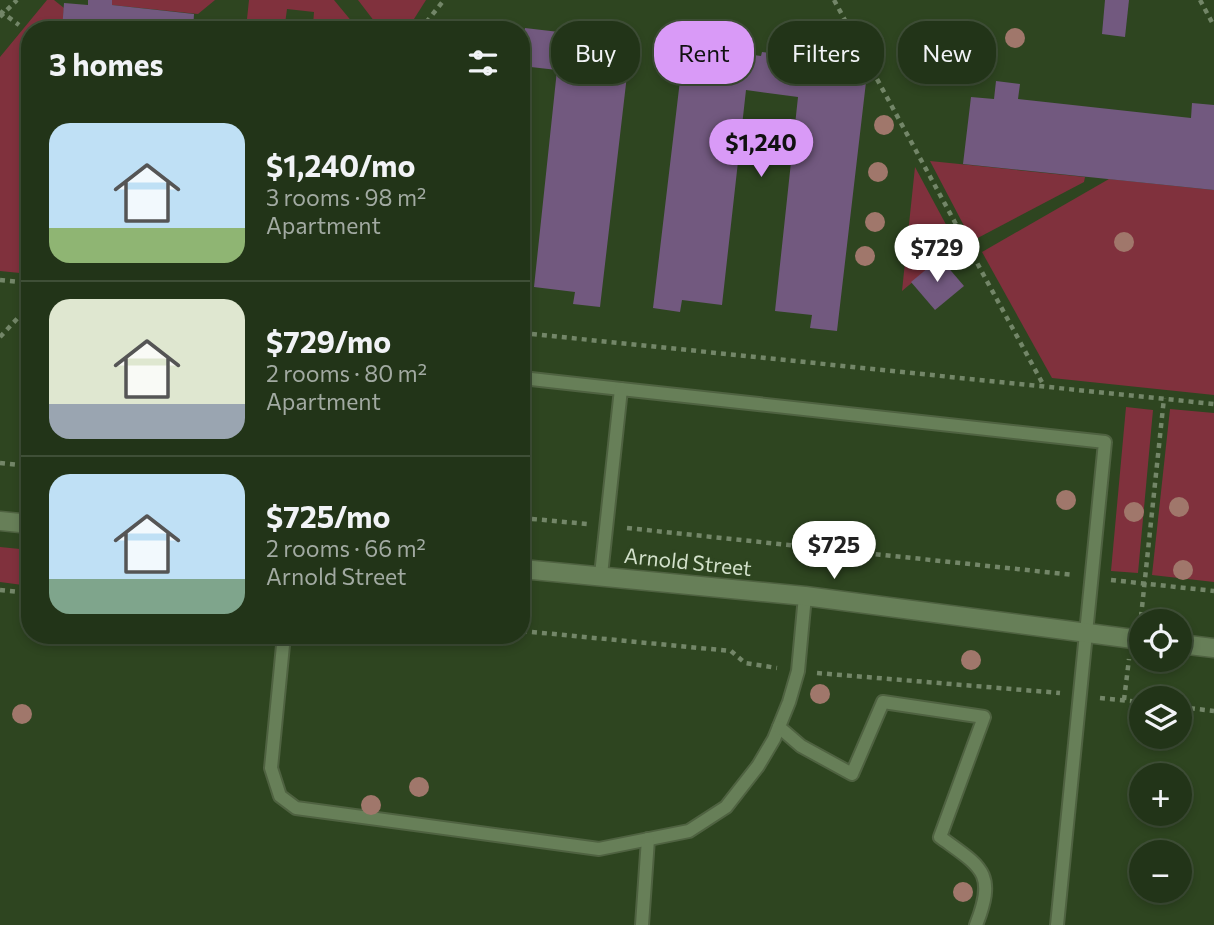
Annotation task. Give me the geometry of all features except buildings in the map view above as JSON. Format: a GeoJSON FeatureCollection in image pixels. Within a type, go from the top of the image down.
{"type":"FeatureCollection","features":[{"type":"Feature","properties":{"kind":"main road"},"geometry":{"type":"LineString","coordinates":[[0,521],[21,523]]}},
{"type":"Feature","properties":{"kind":"main road","name":"Arnold Street"},"geometry":{"type":"LineString","coordinates":[[530,570],[805,596],[1129,639]]}},
{"type":"Feature","properties":{"kind":"main road"},"geometry":{"type":"LineString","coordinates":[[1192,645],[1214,648]]}},
{"type":"Feature","properties":{"kind":"lane"},"geometry":{"type":"LineString","coordinates":[[530,379],[1105,442],[1057,925]]}},
{"type":"Feature","properties":{"kind":"lane"},"geometry":{"type":"LineString","coordinates":[[601,575],[621,389]]}},
{"type":"Feature","properties":{"kind":"lane"},"geometry":{"type":"LineString","coordinates":[[283,644],[271,768],[280,796],[296,808],[598,849],[689,831],[726,807],[758,766],[789,702],[797,671],[805,596]]}},
{"type":"Feature","properties":{"kind":"lane"},"geometry":{"type":"LineString","coordinates":[[779,727],[801,746],[852,774],[884,702],[984,717],[940,838],[977,864],[986,881],[985,903],[976,925]]}},
{"type":"Feature","properties":{"kind":"lane"},"geometry":{"type":"LineString","coordinates":[[642,925],[648,839]]}},
{"type":"Feature","properties":{"kind":"path"},"geometry":{"type":"LineString","coordinates":[[17,0],[1,14],[19,25]]}},
{"type":"Feature","properties":{"kind":"path"},"geometry":{"type":"LineString","coordinates":[[427,21],[444,0]]}},
{"type":"Feature","properties":{"kind":"path"},"geometry":{"type":"LineString","coordinates":[[834,0],[1044,386]]}},
{"type":"Feature","properties":{"kind":"path"},"geometry":{"type":"LineString","coordinates":[[1200,0],[1214,26]]}},
{"type":"Feature","properties":{"kind":"path"},"geometry":{"type":"LineString","coordinates":[[0,280],[21,282]]}},
{"type":"Feature","properties":{"kind":"path"},"geometry":{"type":"LineString","coordinates":[[0,337],[21,315]]}},
{"type":"Feature","properties":{"kind":"path"},"geometry":{"type":"LineString","coordinates":[[530,334],[1214,404]]}},
{"type":"Feature","properties":{"kind":"path"},"geometry":{"type":"LineString","coordinates":[[1142,609],[1164,398]]}},
{"type":"Feature","properties":{"kind":"path"},"geometry":{"type":"LineString","coordinates":[[0,463],[21,465]]}},
{"type":"Feature","properties":{"kind":"path"},"geometry":{"type":"LineString","coordinates":[[530,518],[1214,591]]}},
{"type":"Feature","properties":{"kind":"path"},"geometry":{"type":"LineString","coordinates":[[0,590],[21,592]]}},
{"type":"Feature","properties":{"kind":"path"},"geometry":{"type":"LineString","coordinates":[[530,632],[731,651],[745,663],[797,671],[1129,701]]}},
{"type":"Feature","properties":{"kind":"path"},"geometry":{"type":"LineString","coordinates":[[1124,700],[1126,667],[1129,660]]}},
{"type":"Feature","properties":{"kind":"path"},"geometry":{"type":"LineString","coordinates":[[1192,708],[1214,711]]}},
{"type":"Feature","properties":{"kind":"shaded area"},"geometry":{"type":"Polygon","coordinates":[[[47,0],[54,0],[64,8],[63,21],[30,21],[47,0]]]}},
{"type":"Feature","properties":{"kind":"shaded area"},"geometry":{"type":"Polygon","coordinates":[[[112,0],[215,0],[198,14],[112,5],[112,0]]]}},
{"type":"Feature","properties":{"kind":"shaded area"},"geometry":{"type":"Polygon","coordinates":[[[249,0],[334,0],[351,21],[313,21],[314,12],[287,9],[285,21],[247,19],[249,0]]]}},
{"type":"Feature","properties":{"kind":"shaded area"},"geometry":{"type":"Polygon","coordinates":[[[358,0],[426,0],[413,21],[374,21],[358,0]]]}},
{"type":"Feature","properties":{"kind":"shaded area"},"geometry":{"type":"Polygon","coordinates":[[[21,32],[21,273],[0,271],[0,57],[21,32]]]}},
{"type":"Feature","properties":{"kind":"shaded area"},"geometry":{"type":"Polygon","coordinates":[[[930,161],[1085,177],[1084,182],[972,241],[930,161]]]}},
{"type":"Feature","properties":{"kind":"shaded area"},"geometry":{"type":"Polygon","coordinates":[[[915,167],[957,245],[902,291],[915,167]]]}},
{"type":"Feature","properties":{"kind":"shaded area"},"geometry":{"type":"Polygon","coordinates":[[[1109,179],[1214,190],[1214,395],[1052,378],[982,252],[1109,179]]]}},
{"type":"Feature","properties":{"kind":"shaded area"},"geometry":{"type":"Polygon","coordinates":[[[1126,407],[1153,410],[1138,573],[1111,571],[1126,407]]]}},
{"type":"Feature","properties":{"kind":"shaded area"},"geometry":{"type":"Polygon","coordinates":[[[1170,409],[1214,413],[1214,582],[1152,575],[1170,409]]]}},
{"type":"Feature","properties":{"kind":"shaded area"},"geometry":{"type":"Polygon","coordinates":[[[0,547],[21,549],[21,585],[0,582],[0,547]]]}}]}
